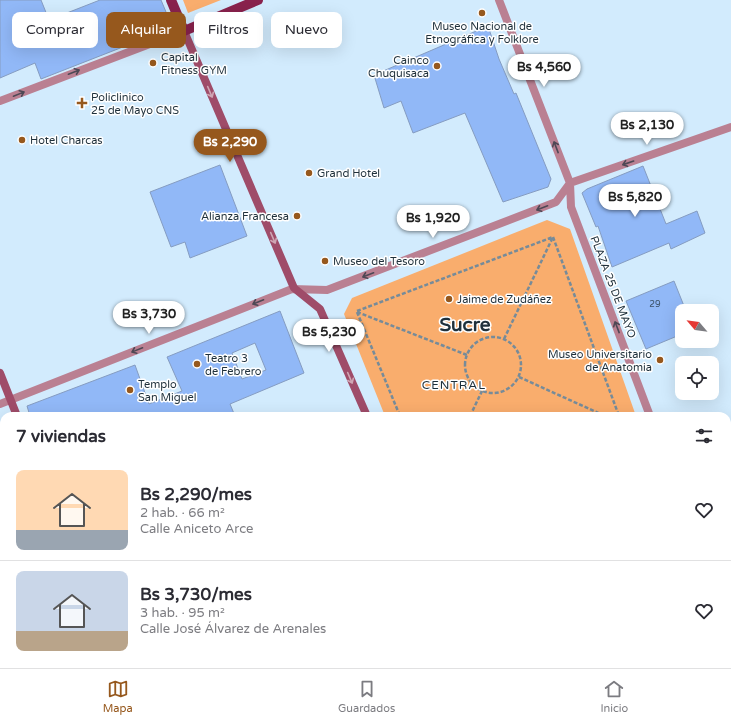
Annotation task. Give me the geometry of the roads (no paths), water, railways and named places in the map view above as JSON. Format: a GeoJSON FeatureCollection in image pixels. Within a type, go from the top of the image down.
{"type":"FeatureCollection","features":[{"type":"Feature","properties":{"kind":"main road"},"geometry":{"type":"LineString","coordinates":[[171,0],[176,12]]}},
{"type":"Feature","properties":{"kind":"main road"},"geometry":{"type":"LineString","coordinates":[[186,30],[258,0]]}},
{"type":"Feature","properties":{"kind":"main road"},"geometry":{"type":"LineString","coordinates":[[186,36],[294,288],[320,309],[365,412]]}},
{"type":"Feature","properties":{"kind":"main road"},"geometry":{"type":"LineString","coordinates":[[0,373],[15,412]]}},
{"type":"Feature","properties":{"kind":"street","name":"PLAZA 25 DE MAYO"},"geometry":{"type":"LineString","coordinates":[[499,0],[570,183],[571,207],[648,412]]}},
{"type":"Feature","properties":{"kind":"street"},"geometry":{"type":"LineString","coordinates":[[0,102],[140,48]]}},
{"type":"Feature","properties":{"kind":"street"},"geometry":{"type":"LineString","coordinates":[[0,404],[294,288],[327,290],[556,202],[570,183],[731,127]]}},
{"type":"Feature","properties":{"kind":"place","name":"Museo Nacional de Etnográfica y Folklore"},"geometry":{"type":"Point","coordinates":[482,13]}},
{"type":"Feature","properties":{"kind":"place","name":"Capital Fitness GYM"},"geometry":{"type":"Point","coordinates":[153,63]}},
{"type":"Feature","properties":{"kind":"place","name":"Cainco Chuquisaca"},"geometry":{"type":"Point","coordinates":[437,66]}},
{"type":"Feature","properties":{"kind":"place","name":"Policlinico 25 de Mayo CNS"},"geometry":{"type":"Point","coordinates":[82,103]}},
{"type":"Feature","properties":{"kind":"place","name":"Hotel Charcas"},"geometry":{"type":"Point","coordinates":[22,140]}},
{"type":"Feature","properties":{"kind":"place","name":"Grand Hotel"},"geometry":{"type":"Point","coordinates":[309,173]}},
{"type":"Feature","properties":{"kind":"place","name":"Alianza Francesa"},"geometry":{"type":"Point","coordinates":[297,216]}},
{"type":"Feature","properties":{"kind":"place","name":"Museo del Tesoro"},"geometry":{"type":"Point","coordinates":[325,261]}},
{"type":"Feature","properties":{"kind":"place","name":"Jaime de Zudáñez"},"geometry":{"type":"Point","coordinates":[449,299]}},
{"type":"Feature","properties":{"kind":"place","name":"Museo Universitario de Anatomia"},"geometry":{"type":"Point","coordinates":[660,360]}},
{"type":"Feature","properties":{"kind":"place","name":"Teatro 3 de Febrero"},"geometry":{"type":"Point","coordinates":[197,364]}},
{"type":"Feature","properties":{"kind":"place","name":"Templo San Miguel"},"geometry":{"type":"Point","coordinates":[130,390]}},
{"type":"Feature","properties":{"kind":"district","name":"Sucre"},"geometry":{"type":"Point","coordinates":[465,325]}},
{"type":"Feature","properties":{"kind":"district","name":"CENTRAL"},"geometry":{"type":"Point","coordinates":[454,385]}}]}
